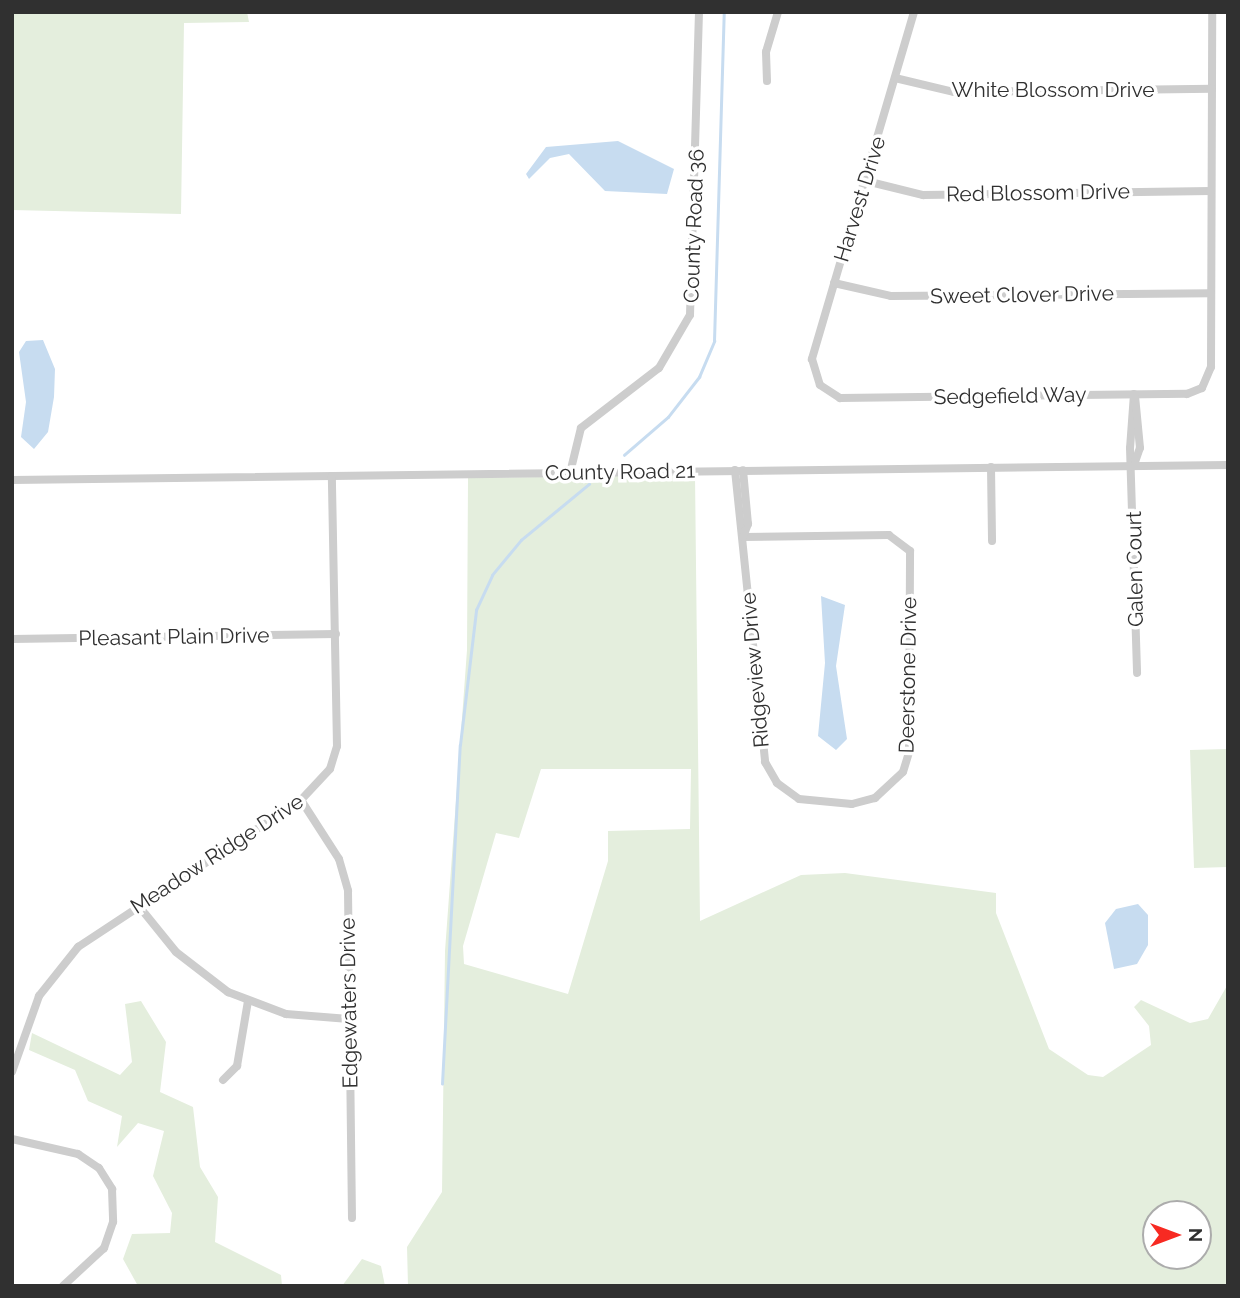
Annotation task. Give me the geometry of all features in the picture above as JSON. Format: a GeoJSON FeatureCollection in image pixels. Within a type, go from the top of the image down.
{"type":"FeatureCollection","features":[{"type":"Feature","properties":{"kind":"street","name":"County Road 36"},"geometry":{"type":"LineString","coordinates":[[570,473],[581,428],[659,368],[690,315],[699,12]]}},
{"type":"Feature","properties":{"kind":"street"},"geometry":{"type":"LineString","coordinates":[[767,81],[766,52],[778,12]]}},
{"type":"Feature","properties":{"kind":"street","name":"Harvest Drive"},"geometry":{"type":"LineString","coordinates":[[820,385],[812,359],[914,12]]}},
{"type":"Feature","properties":{"kind":"street"},"geometry":{"type":"LineString","coordinates":[[1211,293],[1212,12]]}},
{"type":"Feature","properties":{"kind":"street","name":"White Blossom Drive"},"geometry":{"type":"LineString","coordinates":[[895,78],[954,92],[1212,89]]}},
{"type":"Feature","properties":{"kind":"street","name":"Red Blossom Drive"},"geometry":{"type":"LineString","coordinates":[[866,181],[923,194],[1211,191]]}},
{"type":"Feature","properties":{"kind":"street","name":"Sweet Clover Drive"},"geometry":{"type":"LineString","coordinates":[[834,283],[891,296],[1211,293]]}},
{"type":"Feature","properties":{"kind":"street","name":"Sedgefield Way"},"geometry":{"type":"LineString","coordinates":[[820,385],[848,398],[1134,394],[1202,388],[1211,367],[1211,293]]}},
{"type":"Feature","properties":{"kind":"street","name":"Galen Court"},"geometry":{"type":"LineString","coordinates":[[1134,394],[1140,448],[1134,465],[1137,673]]}},
{"type":"Feature","properties":{"kind":"street","name":"County Road 21"},"geometry":{"type":"LineString","coordinates":[[12,480],[1228,465]]}},
{"type":"Feature","properties":{"kind":"street"},"geometry":{"type":"LineString","coordinates":[[991,467],[992,541]]}},
{"type":"Feature","properties":{"kind":"street","name":"Ridgeview Drive"},"geometry":{"type":"LineString","coordinates":[[739,470],[762,751],[773,778],[799,799],[852,804],[875,797],[902,772]]}},
{"type":"Feature","properties":{"kind":"street","name":"Meadow Ridge Drive"},"geometry":{"type":"LineString","coordinates":[[12,1072],[29,1017],[50,979],[78,947],[301,800],[325,777],[337,746],[332,476]]}},
{"type":"Feature","properties":{"kind":"street","name":"Deerstone Drive"},"geometry":{"type":"LineString","coordinates":[[743,537],[880,534],[901,540],[912,566],[906,628],[910,740],[902,772]]}},
{"type":"Feature","properties":{"kind":"street","name":"Pleasant Plain Drive"},"geometry":{"type":"LineString","coordinates":[[12,639],[336,634]]}},
{"type":"Feature","properties":{"kind":"street","name":"Edgewaters Drive"},"geometry":{"type":"LineString","coordinates":[[301,800],[346,874],[352,1218]]}},
{"type":"Feature","properties":{"kind":"street"},"geometry":{"type":"LineString","coordinates":[[138,905],[192,968],[248,1001],[295,1016],[349,1019]]}},
{"type":"Feature","properties":{"kind":"street"},"geometry":{"type":"LineString","coordinates":[[223,1080],[237,1066],[248,1001]]}},
{"type":"Feature","properties":{"kind":"street"},"geometry":{"type":"LineString","coordinates":[[12,1139],[78,1154],[99,1168],[112,1189],[113,1222],[104,1248],[63,1286]]}},
{"type":"Feature","properties":{"kind":"green space"},"geometry":{"type":"Polygon","coordinates":[[[12,12],[247,12],[249,22],[184,23],[181,214],[12,210],[12,12]]]}},
{"type":"Feature","properties":{"kind":"green space"},"geometry":{"type":"Polygon","coordinates":[[[695,475],[700,921],[801,875],[845,873],[996,893],[996,913],[1049,1049],[1088,1075],[1103,1077],[1151,1045],[1149,1026],[1134,1007],[1141,1000],[1190,1023],[1208,1019],[1228,984],[1228,1286],[408,1286],[407,1247],[442,1192],[445,951],[467,650],[468,478],[695,475]],[[541,769],[519,838],[496,833],[463,946],[464,964],[568,994],[608,861],[608,831],[690,829],[691,769],[541,769]]]}},
{"type":"Feature","properties":{"kind":"green space"},"geometry":{"type":"Polygon","coordinates":[[[1228,749],[1228,867],[1194,868],[1190,750],[1228,749]]]}},
{"type":"Feature","properties":{"kind":"green space"},"geometry":{"type":"Polygon","coordinates":[[[141,1001],[166,1042],[160,1092],[193,1107],[200,1167],[218,1197],[215,1242],[281,1275],[282,1286],[138,1286],[123,1259],[132,1234],[170,1233],[172,1213],[153,1176],[164,1131],[138,1123],[117,1147],[122,1116],[88,1101],[75,1070],[29,1050],[32,1033],[120,1075],[132,1062],[125,1004],[141,1001]]]}},
{"type":"Feature","properties":{"kind":"green space"},"geometry":{"type":"Polygon","coordinates":[[[362,1259],[381,1266],[385,1286],[342,1286],[362,1259]]]}},
{"type":"Feature","properties":{"kind":"water"},"geometry":{"type":"Polygon","coordinates":[[[618,141],[674,169],[667,194],[605,191],[569,154],[550,158],[529,179],[526,174],[546,147],[618,141]]]}},
{"type":"Feature","properties":{"kind":"water"},"geometry":{"type":"Polygon","coordinates":[[[43,340],[55,369],[54,397],[48,432],[34,449],[21,437],[26,402],[19,352],[26,341],[43,340]]]}},
{"type":"Feature","properties":{"kind":"water"},"geometry":{"type":"Polygon","coordinates":[[[821,596],[845,605],[836,666],[847,739],[836,750],[818,736],[825,663],[821,596]]]}},
{"type":"Feature","properties":{"kind":"water"},"geometry":{"type":"Polygon","coordinates":[[[1138,904],[1148,915],[1148,945],[1137,964],[1114,969],[1105,923],[1116,909],[1138,904]]]}},
{"type":"Feature","properties":{"kind":"waterway"},"geometry":{"type":"LineString","coordinates":[[624,455],[668,417],[699,377],[714,341],[724,12]]}},
{"type":"Feature","properties":{"kind":"waterway"},"geometry":{"type":"LineString","coordinates":[[442,1084],[460,745],[476,610],[492,575],[521,540],[589,484]]}}]}
